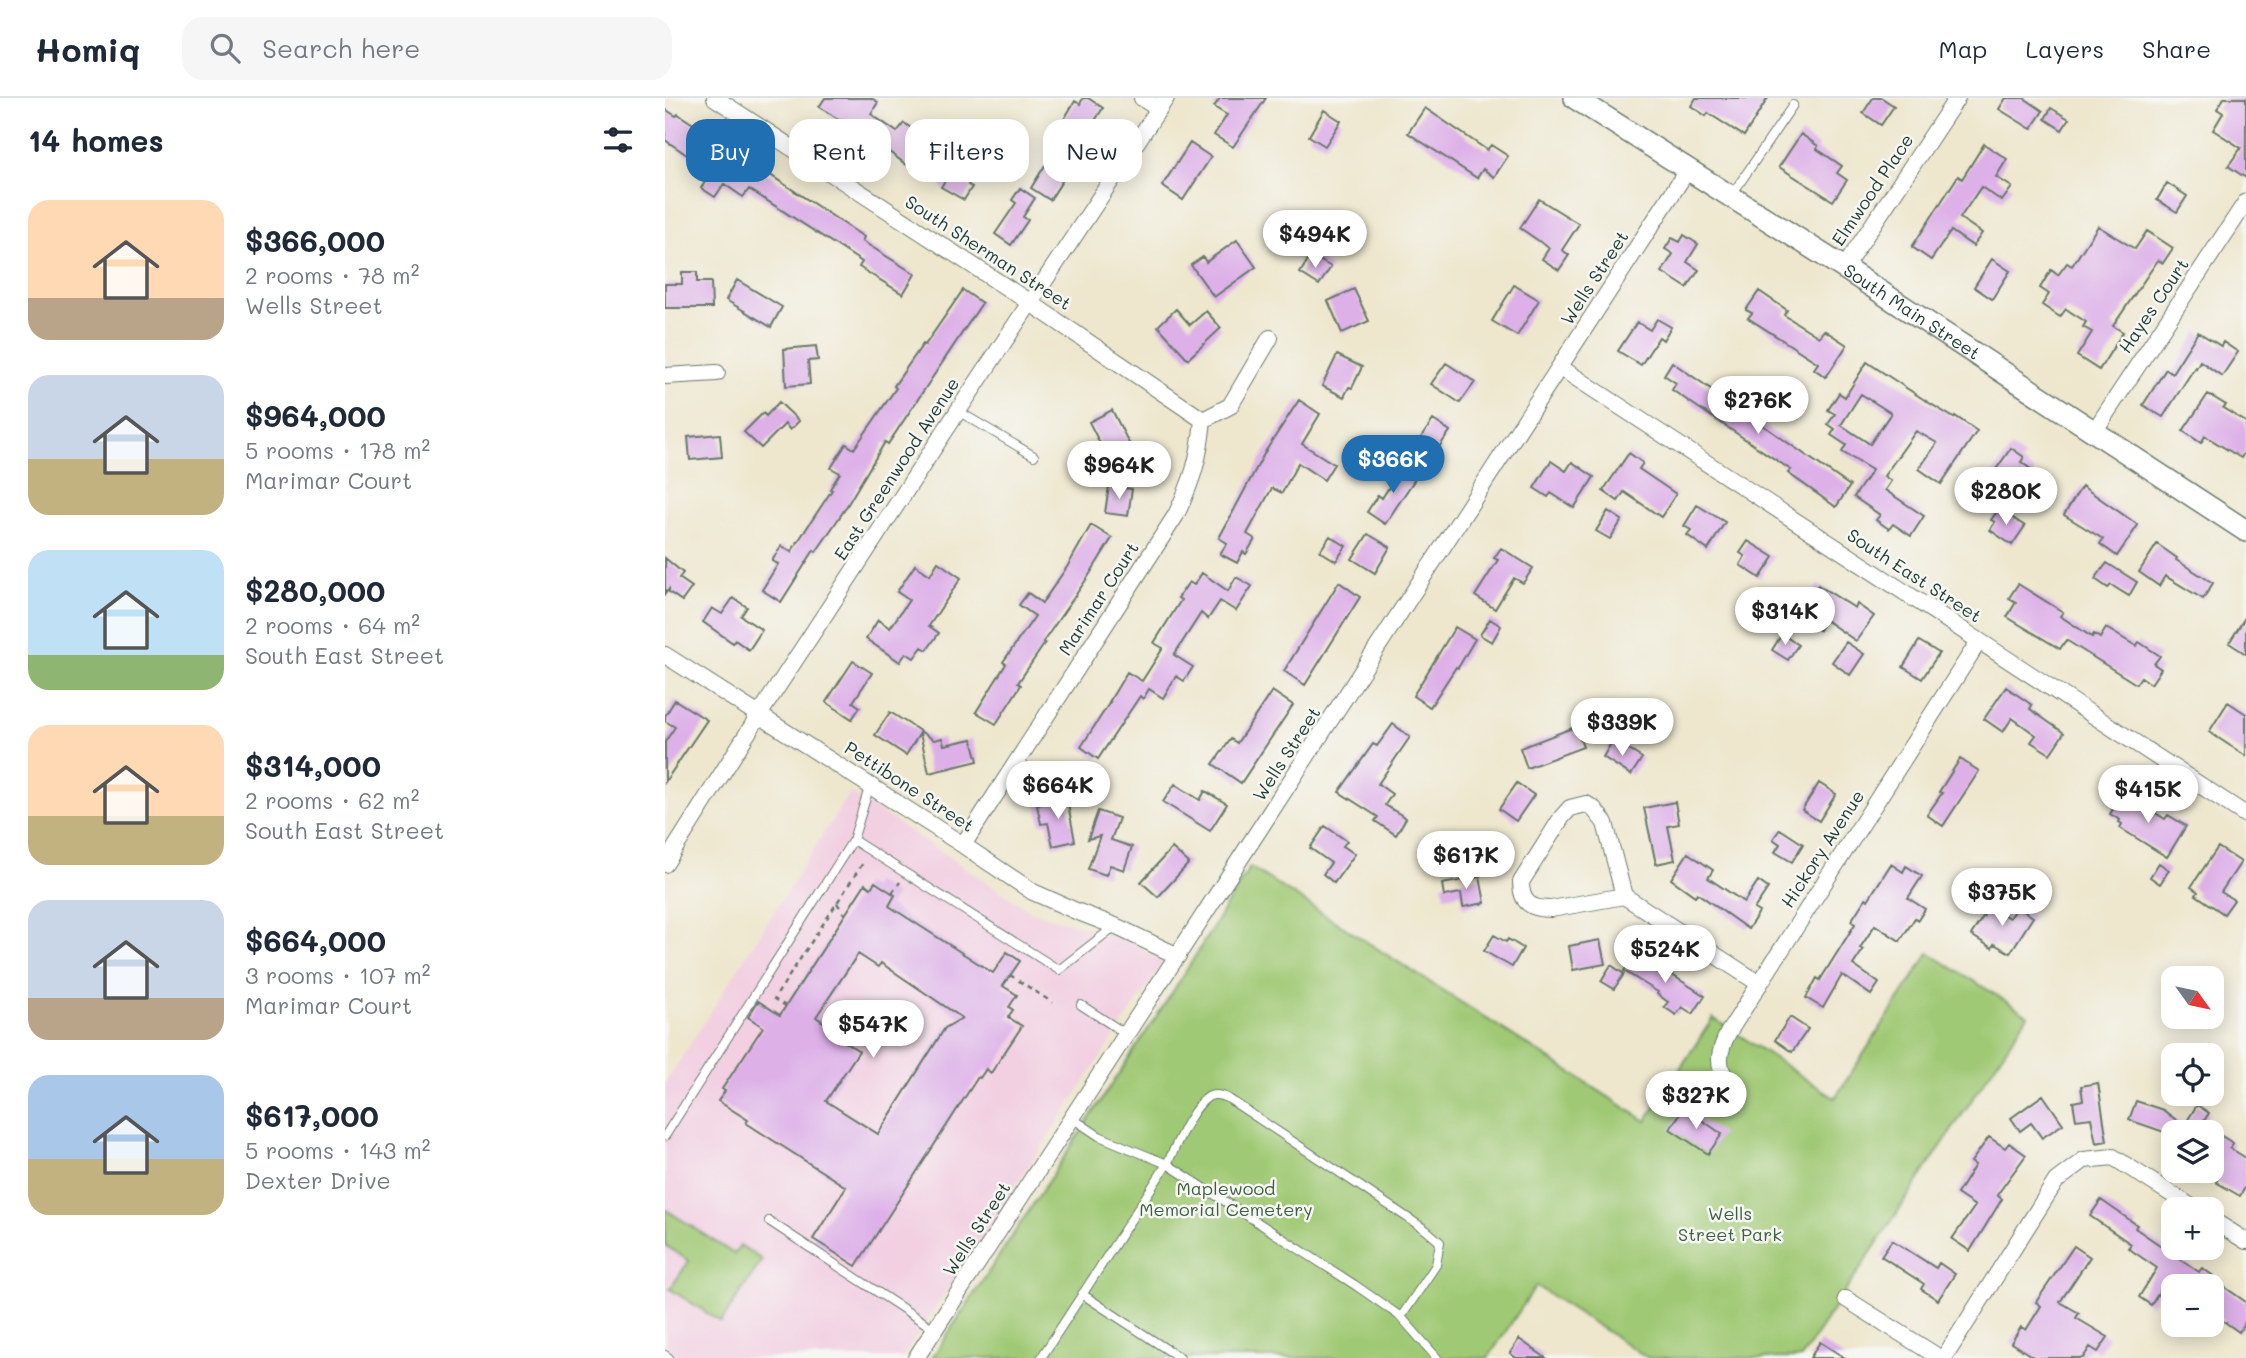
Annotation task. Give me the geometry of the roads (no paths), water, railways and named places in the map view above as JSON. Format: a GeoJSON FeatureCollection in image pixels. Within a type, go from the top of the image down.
{"type":"FeatureCollection","features":[{"type":"Feature","properties":{"kind":"street","name":"South Sherman Street"},"geometry":{"type":"LineString","coordinates":[[715,98],[1029,302],[1203,420]]}},
{"type":"Feature","properties":{"kind":"street"},"geometry":{"type":"LineString","coordinates":[[1142,98],[1163,104]]}},
{"type":"Feature","properties":{"kind":"street","name":"South Main Street"},"geometry":{"type":"LineString","coordinates":[[1575,98],[1844,268],[2246,531]]}},
{"type":"Feature","properties":{"kind":"street","name":"Elmwood Place"},"geometry":{"type":"LineString","coordinates":[[1844,268],[1957,98]]}},
{"type":"Feature","properties":{"kind":"street","name":"East Greenwood Avenue"},"geometry":{"type":"LineString","coordinates":[[665,864],[759,715],[1029,302],[1163,104]]}},
{"type":"Feature","properties":{"kind":"street","name":"Wells Street"},"geometry":{"type":"LineString","coordinates":[[916,1358],[1688,169]]}},
{"type":"Feature","properties":{"kind":"street","name":"Hayes Court"},"geometry":{"type":"LineString","coordinates":[[2095,430],[2246,202]]}},
{"type":"Feature","properties":{"kind":"street"},"geometry":{"type":"LineString","coordinates":[[1203,420],[1230,406],[1271,338]]}},
{"type":"Feature","properties":{"kind":"street","name":"South East Street"},"geometry":{"type":"LineString","coordinates":[[1560,368],[2246,815]]}},
{"type":"Feature","properties":{"kind":"street"},"geometry":{"type":"LineString","coordinates":[[665,376],[717,373]]}},
{"type":"Feature","properties":{"kind":"street","name":"Marimar Court"},"geometry":{"type":"LineString","coordinates":[[963,845],[1175,515],[1192,480],[1200,450],[1203,420]]}},
{"type":"Feature","properties":{"kind":"street","name":"Hickory Avenue"},"geometry":{"type":"LineString","coordinates":[[1727,1081],[1720,1070],[1722,1044],[1979,641]]}},
{"type":"Feature","properties":{"kind":"street","name":"Pettibone Street"},"geometry":{"type":"LineString","coordinates":[[665,655],[1033,891],[1178,956]]}},
{"type":"Feature","properties":{"kind":"street"},"geometry":{"type":"LineString","coordinates":[[1624,896],[1540,909],[1525,900],[1521,893],[1521,882],[1562,817],[1570,808],[1586,804],[1605,822],[1624,896],[1760,984]]}},
{"type":"Feature","properties":{"kind":"street"},"geometry":{"type":"LineString","coordinates":[[1846,1299],[1942,1358],[2056,1181],[2084,1160],[2113,1157],[2177,1197]]}},
{"type":"Feature","properties":{"kind":"street"},"geometry":{"type":"LineString","coordinates":[[2224,1227],[2246,1241]]}},
{"type":"Feature","properties":{"kind":"lane"},"geometry":{"type":"LineString","coordinates":[[1731,196],[1793,105]]}},
{"type":"Feature","properties":{"kind":"lane"},"geometry":{"type":"LineString","coordinates":[[958,411],[1034,456]]}},
{"type":"Feature","properties":{"kind":"lane"},"geometry":{"type":"LineString","coordinates":[[665,1136],[853,840],[870,785]]}},
{"type":"Feature","properties":{"kind":"lane"},"geometry":{"type":"LineString","coordinates":[[853,840],[1059,970],[1115,926]]}},
{"type":"Feature","properties":{"kind":"lane"},"geometry":{"type":"LineString","coordinates":[[1081,1004],[1126,1034]]}},
{"type":"Feature","properties":{"kind":"lane"},"geometry":{"type":"LineString","coordinates":[[1041,1358],[1167,1164],[1198,1107],[1209,1097],[1218,1095],[1229,1099],[1440,1242],[1436,1265],[1401,1317]]}},
{"type":"Feature","properties":{"kind":"lane"},"geometry":{"type":"LineString","coordinates":[[1072,1118],[1099,1136],[1167,1164],[1355,1285],[1401,1317],[1437,1358]]}},
{"type":"Feature","properties":{"kind":"lane"},"geometry":{"type":"LineString","coordinates":[[769,1221],[934,1329]]}},
{"type":"Feature","properties":{"kind":"lane"},"geometry":{"type":"LineString","coordinates":[[1082,1294],[1180,1358]]}},
{"type":"Feature","properties":{"kind":"park label","name":"Maplewood Memorial Cemetery"},"geometry":{"type":"Point","coordinates":[1226,1199]}},
{"type":"Feature","properties":{"kind":"park label","name":"Wells Street Park"},"geometry":{"type":"Point","coordinates":[1730,1224]}}]}
